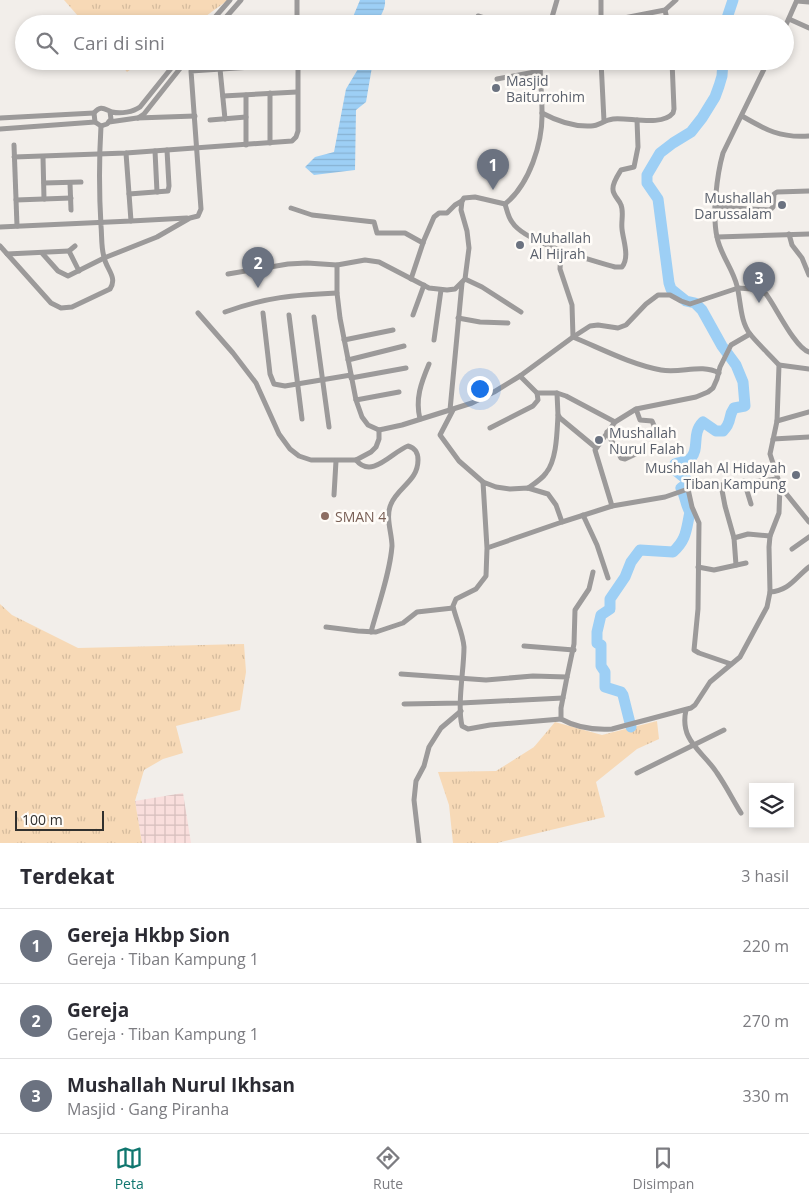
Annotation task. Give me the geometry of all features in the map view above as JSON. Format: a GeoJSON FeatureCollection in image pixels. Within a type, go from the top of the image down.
{"type":"FeatureCollection","features":[{"type":"Feature","properties":{"kind":"street"},"geometry":{"type":"LineString","coordinates":[[217,15],[230,0]]}},
{"type":"Feature","properties":{"kind":"street"},"geometry":{"type":"LineString","coordinates":[[228,15],[241,0]]}},
{"type":"Feature","properties":{"kind":"street"},"geometry":{"type":"LineString","coordinates":[[297,0],[297,15]]}},
{"type":"Feature","properties":{"kind":"street"},"geometry":{"type":"LineString","coordinates":[[553,15],[557,0]]}},
{"type":"Feature","properties":{"kind":"street"},"geometry":{"type":"LineString","coordinates":[[601,0],[601,15]]}},
{"type":"Feature","properties":{"kind":"street"},"geometry":{"type":"LineString","coordinates":[[639,15],[665,10],[676,0]]}},
{"type":"Feature","properties":{"kind":"street"},"geometry":{"type":"LineString","coordinates":[[791,15],[797,0],[809,2]]}},
{"type":"Feature","properties":{"kind":"street"},"geometry":{"type":"LineString","coordinates":[[665,10],[666,15]]}},
{"type":"Feature","properties":{"kind":"street"},"geometry":{"type":"LineString","coordinates":[[794,21],[809,28]]}},
{"type":"Feature","properties":{"kind":"street"},"geometry":{"type":"LineString","coordinates":[[0,118],[94,113],[96,110],[104,108],[110,112],[132,111],[140,107],[170,70]]}},
{"type":"Feature","properties":{"kind":"street"},"geometry":{"type":"LineString","coordinates":[[137,118],[148,110],[178,70]]}},
{"type":"Feature","properties":{"kind":"street"},"geometry":{"type":"LineString","coordinates":[[187,70],[206,70]]}},
{"type":"Feature","properties":{"kind":"street"},"geometry":{"type":"LineString","coordinates":[[220,70],[225,119]]}},
{"type":"Feature","properties":{"kind":"street"},"geometry":{"type":"LineString","coordinates":[[14,158],[126,153],[292,140],[296,137],[298,70]]}},
{"type":"Feature","properties":{"kind":"street"},"geometry":{"type":"LineString","coordinates":[[602,70],[604,121]]}},
{"type":"Feature","properties":{"kind":"street"},"geometry":{"type":"LineString","coordinates":[[542,113],[563,122],[590,127],[612,119],[666,118],[673,113],[672,70]]}},
{"type":"Feature","properties":{"kind":"street"},"geometry":{"type":"LineString","coordinates":[[764,70],[723,153],[715,207],[717,237],[732,268],[744,321],[750,334],[779,365],[809,369]]}},
{"type":"Feature","properties":{"kind":"street"},"geometry":{"type":"LineString","coordinates":[[0,227],[101,223],[198,216],[201,210],[191,71]]}},
{"type":"Feature","properties":{"kind":"street"},"geometry":{"type":"LineString","coordinates":[[411,280],[423,243],[435,216],[447,213],[464,198],[475,197],[505,204],[516,196],[527,177],[535,157],[542,113],[540,71],[497,79]]}},
{"type":"Feature","properties":{"kind":"street"},"geometry":{"type":"LineString","coordinates":[[223,96],[298,92]]}},
{"type":"Feature","properties":{"kind":"street"},"geometry":{"type":"LineString","coordinates":[[270,93],[270,143]]}},
{"type":"Feature","properties":{"kind":"street"},"geometry":{"type":"LineString","coordinates":[[246,95],[246,145]]}},
{"type":"Feature","properties":{"kind":"street"},"geometry":{"type":"LineString","coordinates":[[110,112],[110,122]]}},
{"type":"Feature","properties":{"kind":"street"},"geometry":{"type":"LineString","coordinates":[[94,113],[95,122]]}},
{"type":"Feature","properties":{"kind":"street"},"geometry":{"type":"LineString","coordinates":[[102,126],[110,122],[137,118],[195,116]]}},
{"type":"Feature","properties":{"kind":"street"},"geometry":{"type":"LineString","coordinates":[[742,116],[766,129],[790,137],[809,136]]}},
{"type":"Feature","properties":{"kind":"street"},"geometry":{"type":"LineString","coordinates":[[210,120],[246,117]]}},
{"type":"Feature","properties":{"kind":"street"},"geometry":{"type":"LineString","coordinates":[[505,204],[510,219],[526,235],[561,251],[618,268],[625,264],[625,246],[621,227],[622,210],[612,188],[621,170],[634,166],[638,147],[637,120]]}},
{"type":"Feature","properties":{"kind":"street"},"geometry":{"type":"LineString","coordinates":[[0,129],[95,122],[102,126]]}},
{"type":"Feature","properties":{"kind":"street"},"geometry":{"type":"LineString","coordinates":[[0,246],[51,303],[58,308],[66,308],[110,289],[113,278],[104,258],[101,223],[100,154],[102,126]]}},
{"type":"Feature","properties":{"kind":"street"},"geometry":{"type":"LineString","coordinates":[[14,145],[17,226]]}},
{"type":"Feature","properties":{"kind":"street"},"geometry":{"type":"LineString","coordinates":[[129,194],[166,191],[169,188],[166,150]]}},
{"type":"Feature","properties":{"kind":"street"},"geometry":{"type":"LineString","coordinates":[[155,151],[157,192]]}},
{"type":"Feature","properties":{"kind":"street"},"geometry":{"type":"LineString","coordinates":[[126,153],[130,221]]}},
{"type":"Feature","properties":{"kind":"street"},"geometry":{"type":"LineString","coordinates":[[43,157],[44,199]]}},
{"type":"Feature","properties":{"kind":"street"},"geometry":{"type":"LineString","coordinates":[[44,183],[81,182]]}},
{"type":"Feature","properties":{"kind":"street"},"geometry":{"type":"LineString","coordinates":[[70,183],[71,210]]}},
{"type":"Feature","properties":{"kind":"street"},"geometry":{"type":"LineString","coordinates":[[715,207],[770,210],[773,207],[774,194],[777,192],[809,191]]}},
{"type":"Feature","properties":{"kind":"street"},"geometry":{"type":"LineString","coordinates":[[16,200],[71,198]]}},
{"type":"Feature","properties":{"kind":"street"},"geometry":{"type":"LineString","coordinates":[[462,201],[461,210],[469,248],[458,318],[451,410],[440,435],[459,461],[483,482],[503,488],[528,488],[548,494],[552,498],[562,522]]}},
{"type":"Feature","properties":{"kind":"street"},"geometry":{"type":"LineString","coordinates":[[291,208],[312,215],[374,222],[377,233],[405,233],[423,243]]}},
{"type":"Feature","properties":{"kind":"street"},"geometry":{"type":"LineString","coordinates":[[42,253],[50,263],[64,275],[68,276],[104,258],[157,237],[190,218]]}},
{"type":"Feature","properties":{"kind":"street"},"geometry":{"type":"LineString","coordinates":[[789,234],[792,245],[802,258],[809,275]]}},
{"type":"Feature","properties":{"kind":"street"},"geometry":{"type":"LineString","coordinates":[[717,237],[809,234]]}},
{"type":"Feature","properties":{"kind":"street"},"geometry":{"type":"LineString","coordinates":[[7,254],[69,251],[74,246]]}},
{"type":"Feature","properties":{"kind":"street"},"geometry":{"type":"LineString","coordinates":[[69,251],[79,271]]}},
{"type":"Feature","properties":{"kind":"street"},"geometry":{"type":"LineString","coordinates":[[561,251],[560,269],[572,305],[573,337]]}},
{"type":"Feature","properties":{"kind":"street"},"geometry":{"type":"LineString","coordinates":[[228,274],[288,264],[337,265],[371,260],[384,264],[424,286],[441,290],[455,289],[463,281]]}},
{"type":"Feature","properties":{"kind":"street"},"geometry":{"type":"LineString","coordinates":[[337,265],[337,293],[356,400],[362,418],[368,425],[379,430],[392,428],[472,403],[520,376],[573,337],[594,326],[622,328],[626,326],[646,304],[658,296],[670,295],[690,304],[738,288],[759,291],[766,294],[793,336],[805,351],[809,352]]}},
{"type":"Feature","properties":{"kind":"street"},"geometry":{"type":"LineString","coordinates":[[463,281],[482,287],[521,312]]}},
{"type":"Feature","properties":{"kind":"street"},"geometry":{"type":"LineString","coordinates":[[413,315],[424,286]]}},
{"type":"Feature","properties":{"kind":"street"},"geometry":{"type":"LineString","coordinates":[[434,340],[441,290]]}},
{"type":"Feature","properties":{"kind":"street"},"geometry":{"type":"LineString","coordinates":[[225,312],[252,302],[275,298],[337,293]]}},
{"type":"Feature","properties":{"kind":"street"},"geometry":{"type":"LineString","coordinates":[[198,313],[256,383],[278,434],[290,449],[304,458],[336,461],[356,460],[376,447],[379,440],[379,430]]}},
{"type":"Feature","properties":{"kind":"street"},"geometry":{"type":"LineString","coordinates":[[263,313],[271,381],[278,386],[406,368]]}},
{"type":"Feature","properties":{"kind":"street"},"geometry":{"type":"LineString","coordinates":[[290,314],[302,419]]}},
{"type":"Feature","properties":{"kind":"street"},"geometry":{"type":"LineString","coordinates":[[314,317],[329,427]]}},
{"type":"Feature","properties":{"kind":"street"},"geometry":{"type":"LineString","coordinates":[[458,318],[480,322],[508,323]]}},
{"type":"Feature","properties":{"kind":"street"},"geometry":{"type":"LineString","coordinates":[[344,340],[393,330]]}},
{"type":"Feature","properties":{"kind":"street"},"geometry":{"type":"LineString","coordinates":[[612,506],[595,455],[596,447],[615,422],[636,409],[696,397],[708,392],[713,388],[731,345],[750,334]]}},
{"type":"Feature","properties":{"kind":"street"},"geometry":{"type":"LineString","coordinates":[[573,337],[623,359],[663,370],[700,368],[719,373]]}},
{"type":"Feature","properties":{"kind":"street"},"geometry":{"type":"LineString","coordinates":[[348,360],[404,346]]}},
{"type":"Feature","properties":{"kind":"street"},"geometry":{"type":"LineString","coordinates":[[420,419],[418,397],[420,385],[429,364]]}},
{"type":"Feature","properties":{"kind":"street"},"geometry":{"type":"LineString","coordinates":[[779,365],[776,421],[770,454],[780,485],[809,522]]}},
{"type":"Feature","properties":{"kind":"street"},"geometry":{"type":"LineString","coordinates":[[490,428],[533,406],[538,400],[537,393],[520,376]]}},
{"type":"Feature","properties":{"kind":"street"},"geometry":{"type":"LineString","coordinates":[[356,400],[399,392]]}},
{"type":"Feature","properties":{"kind":"street"},"geometry":{"type":"LineString","coordinates":[[537,393],[557,393],[615,422]]}},
{"type":"Feature","properties":{"kind":"street"},"geometry":{"type":"LineString","coordinates":[[528,488],[546,474],[550,466],[558,415],[557,393]]}},
{"type":"Feature","properties":{"kind":"street"},"geometry":{"type":"LineString","coordinates":[[636,409],[640,420],[652,421],[660,437]]}},
{"type":"Feature","properties":{"kind":"street"},"geometry":{"type":"LineString","coordinates":[[776,421],[809,412]]}},
{"type":"Feature","properties":{"kind":"street"},"geometry":{"type":"LineString","coordinates":[[558,415],[596,447]]}},
{"type":"Feature","properties":{"kind":"street"},"geometry":{"type":"LineString","coordinates":[[608,432],[621,458],[625,459],[642,451]]}},
{"type":"Feature","properties":{"kind":"street"},"geometry":{"type":"LineString","coordinates":[[773,439],[809,437]]}},
{"type":"Feature","properties":{"kind":"street"},"geometry":{"type":"LineString","coordinates":[[356,460],[359,464],[369,467],[387,461],[408,446],[414,448],[418,458],[412,480],[390,506],[389,517],[392,546],[371,632]]}},
{"type":"Feature","properties":{"kind":"street"},"geometry":{"type":"LineString","coordinates":[[334,495],[336,461]]}},
{"type":"Feature","properties":{"kind":"street"},"geometry":{"type":"LineString","coordinates":[[487,548],[612,506],[654,499],[687,489],[744,481],[777,479]]}},
{"type":"Feature","properties":{"kind":"street"},"geometry":{"type":"LineString","coordinates":[[744,481],[750,504]]}},
{"type":"Feature","properties":{"kind":"street"},"geometry":{"type":"LineString","coordinates":[[483,482],[487,548],[486,576],[476,589],[456,599],[454,608],[464,648],[461,724],[466,729],[499,724],[561,719],[575,726],[600,730],[686,710],[695,706],[710,682],[740,656],[764,613],[770,592],[770,536],[779,513],[780,485]]}},
{"type":"Feature","properties":{"kind":"street"},"geometry":{"type":"LineString","coordinates":[[721,485],[734,538],[736,565]]}},
{"type":"Feature","properties":{"kind":"street"},"geometry":{"type":"LineString","coordinates":[[687,489],[699,523],[697,636],[694,650],[731,664]]}},
{"type":"Feature","properties":{"kind":"street"},"geometry":{"type":"LineString","coordinates":[[583,515],[597,545],[608,578]]}},
{"type":"Feature","properties":{"kind":"street"},"geometry":{"type":"LineString","coordinates":[[734,538],[748,534],[770,536]]}},
{"type":"Feature","properties":{"kind":"street"},"geometry":{"type":"LineString","coordinates":[[792,549],[809,537]]}},
{"type":"Feature","properties":{"kind":"street"},"geometry":{"type":"LineString","coordinates":[[698,567],[714,570],[746,562]]}},
{"type":"Feature","properties":{"kind":"street"},"geometry":{"type":"LineString","coordinates":[[770,592],[784,590],[792,585],[809,568]]}},
{"type":"Feature","properties":{"kind":"street"},"geometry":{"type":"LineString","coordinates":[[561,719],[561,708],[574,650],[575,610],[586,595],[593,572]]}},
{"type":"Feature","properties":{"kind":"street"},"geometry":{"type":"LineString","coordinates":[[326,626],[376,632],[403,623],[418,612],[454,608]]}},
{"type":"Feature","properties":{"kind":"street"},"geometry":{"type":"LineString","coordinates":[[524,646],[574,650]]}},
{"type":"Feature","properties":{"kind":"street"},"geometry":{"type":"LineString","coordinates":[[401,674],[486,680],[533,676],[567,677]]}},
{"type":"Feature","properties":{"kind":"street"},"geometry":{"type":"LineString","coordinates":[[404,704],[563,698]]}},
{"type":"Feature","properties":{"kind":"street"},"geometry":{"type":"LineString","coordinates":[[686,710],[684,719],[686,734],[717,773],[741,813]]}},
{"type":"Feature","properties":{"kind":"street"},"geometry":{"type":"LineString","coordinates":[[419,843],[414,800],[416,781],[424,766],[429,748],[441,728],[461,711]]}},
{"type":"Feature","properties":{"kind":"street"},"geometry":{"type":"LineString","coordinates":[[637,773],[724,730]]}},
{"type":"Feature","properties":{"kind":"shaded area"},"geometry":{"type":"Polygon","coordinates":[[[183,793],[191,843],[142,843],[135,801],[183,793]]]}},
{"type":"Feature","properties":{"kind":"green space"},"geometry":{"type":"Polygon","coordinates":[[[64,0],[228,0],[207,15],[77,15],[64,0]]]}},
{"type":"Feature","properties":{"kind":"green space"},"geometry":{"type":"Polygon","coordinates":[[[0,604],[12,615],[78,648],[244,644],[246,672],[240,710],[176,726],[183,753],[163,759],[144,770],[135,801],[142,843],[0,843],[0,604]]]}},
{"type":"Feature","properties":{"kind":"green space"},"geometry":{"type":"Polygon","coordinates":[[[657,721],[659,739],[637,749],[596,782],[605,817],[497,843],[453,843],[449,805],[438,772],[496,771],[534,747],[555,722],[602,735],[657,721]]]}},
{"type":"Feature","properties":{"kind":"water"},"geometry":{"type":"Polygon","coordinates":[[[360,0],[385,0],[382,15],[354,15],[360,0]]]}},
{"type":"Feature","properties":{"kind":"water"},"geometry":{"type":"Polygon","coordinates":[[[357,70],[371,70],[366,102],[356,110],[355,170],[314,175],[305,167],[315,157],[334,152],[346,89],[357,70]]]}},
{"type":"Feature","properties":{"kind":"waterway"},"geometry":{"type":"LineString","coordinates":[[728,15],[733,0]]}},
{"type":"Feature","properties":{"kind":"waterway"},"geometry":{"type":"LineString","coordinates":[[631,727],[623,695],[621,692],[605,687],[605,672],[601,666],[601,645],[597,643],[597,632],[601,615],[610,609],[610,599],[640,550],[673,552],[683,538],[687,529],[690,512],[681,488],[688,483],[675,470],[675,464],[691,458],[694,454],[699,427],[703,422],[716,431],[723,431],[728,425],[734,408],[745,406],[743,382],[736,365],[722,346],[702,310],[695,303],[686,301],[671,289],[658,199],[647,183],[647,175],[660,153],[691,132],[702,118],[715,97],[722,70]]}},
{"type":"Feature","properties":{"kind":"place","name":"Masjid Baiturrohim"},"geometry":{"type":"Point","coordinates":[496,88]}},
{"type":"Feature","properties":{"kind":"place","name":"Gereja Hkbp Sion"},"geometry":{"type":"Point","coordinates":[493,190]}},
{"type":"Feature","properties":{"kind":"place","name":"Mushallah Darussalam"},"geometry":{"type":"Point","coordinates":[782,205]}},
{"type":"Feature","properties":{"kind":"place","name":"Muhallah Al Hijrah"},"geometry":{"type":"Point","coordinates":[520,245]}},
{"type":"Feature","properties":{"kind":"place","name":"Gereja"},"geometry":{"type":"Point","coordinates":[258,288]}},
{"type":"Feature","properties":{"kind":"place","name":"Mushallah Nurul Ikhsan"},"geometry":{"type":"Point","coordinates":[759,303]}},
{"type":"Feature","properties":{"kind":"place","name":"Mushallah Nurul Falah"},"geometry":{"type":"Point","coordinates":[599,440]}},
{"type":"Feature","properties":{"kind":"place","name":"Mushallah Al Hidayah Tiban Kampung"},"geometry":{"type":"Point","coordinates":[796,475]}},
{"type":"Feature","properties":{"kind":"place","name":"SMAN 4"},"geometry":{"type":"Point","coordinates":[325,516]}}]}
